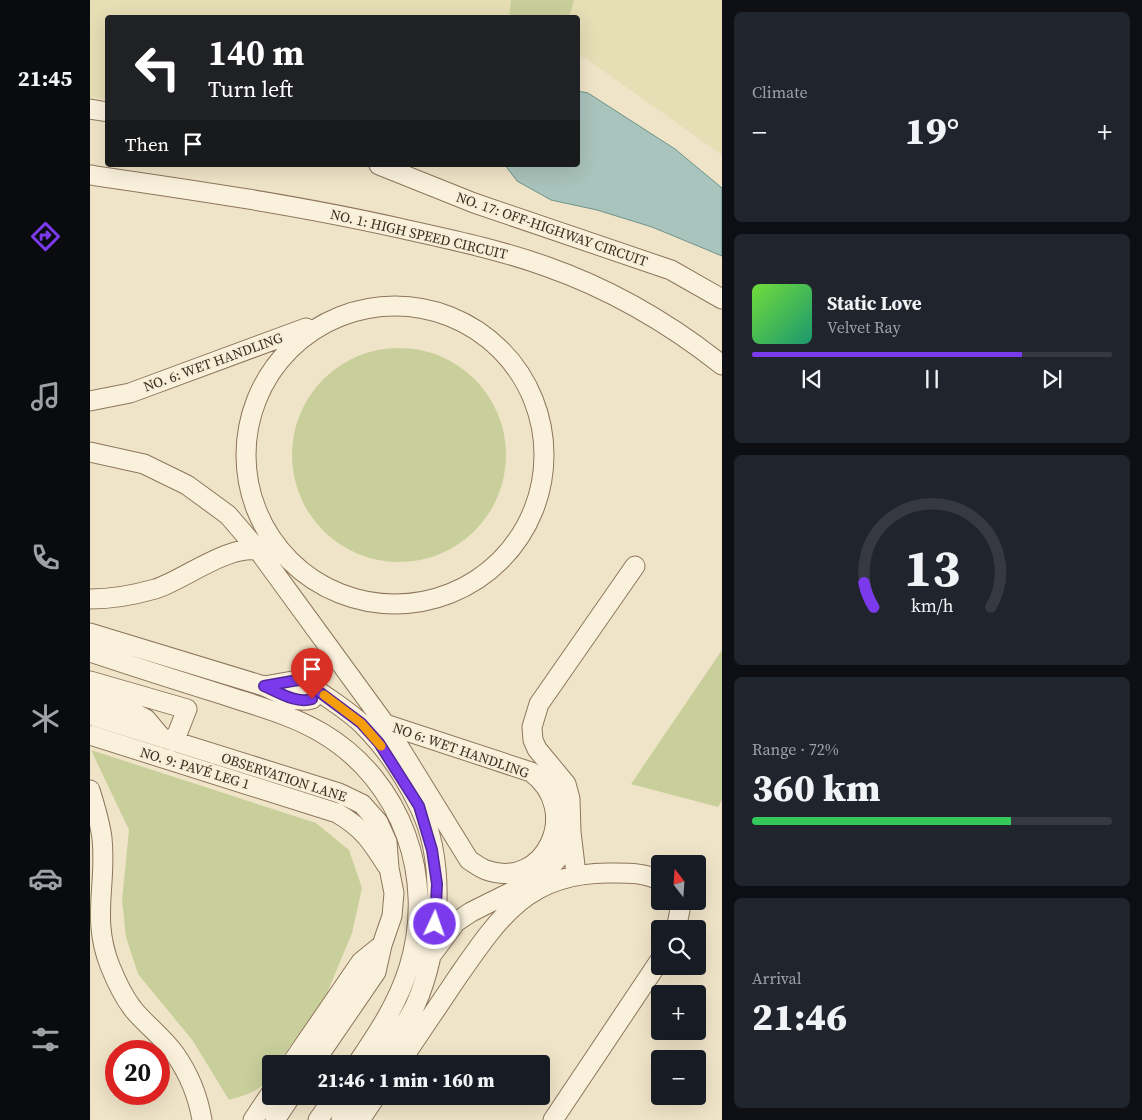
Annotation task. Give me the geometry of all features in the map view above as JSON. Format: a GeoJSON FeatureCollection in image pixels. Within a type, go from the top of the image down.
{"type":"FeatureCollection","features":[{"type":"Feature","properties":{"kind":"street"},"geometry":{"type":"LineString","coordinates":[[90,109],[105,112]]}},
{"type":"Feature","properties":{"kind":"street","name":"NO. 17: OFF-HIGHWAY CIRCUIT"},"geometry":{"type":"LineString","coordinates":[[384,167],[474,203],[671,270],[722,299]]}},
{"type":"Feature","properties":{"kind":"street","name":"NO. 1: HIGH SPEED CIRCUIT"},"geometry":{"type":"LineString","coordinates":[[90,175],[337,215],[505,254],[580,280],[642,310],[677,332],[722,365]]}},
{"type":"Feature","properties":{"kind":"street"},"geometry":{"type":"LineString","coordinates":[[90,452],[144,464],[187,485],[228,515],[258,550],[297,568],[337,593],[382,604],[428,601],[472,584],[507,554],[532,515],[544,470],[541,418],[538,410],[520,371],[484,333],[437,310],[385,305],[334,318],[291,346],[260,388],[246,438],[249,490],[267,533],[297,568]]}},
{"type":"Feature","properties":{"kind":"street","name":"NO. 6: WET HANDLING"},"geometry":{"type":"LineString","coordinates":[[90,400],[130,393],[334,318]]}},
{"type":"Feature","properties":{"kind":"street"},"geometry":{"type":"LineString","coordinates":[[90,598],[111,598],[156,589],[240,551],[258,550]]}},
{"type":"Feature","properties":{"kind":"street","name":"NO 6: WET HANDLING"},"geometry":{"type":"LineString","coordinates":[[258,550],[385,724],[469,860],[485,870],[513,872],[528,867],[550,846],[557,822],[550,794],[542,780],[531,772],[385,724]]}},
{"type":"Feature","properties":{"kind":"street"},"geometry":{"type":"LineString","coordinates":[[576,874],[571,832],[570,799],[566,784],[537,749],[532,727],[539,704],[635,566]]}},
{"type":"Feature","properties":{"kind":"street"},"geometry":{"type":"LineString","coordinates":[[90,633],[264,686],[290,698],[305,701],[312,699],[314,688],[361,723],[379,743],[419,806],[432,850],[437,884],[433,953]]}},
{"type":"Feature","properties":{"kind":"street"},"geometry":{"type":"LineString","coordinates":[[90,652],[263,708],[306,724],[345,750],[379,783],[393,805],[410,848],[417,873],[420,895],[409,967],[398,997],[363,1055]]}},
{"type":"Feature","properties":{"kind":"street"},"geometry":{"type":"LineString","coordinates":[[90,681],[187,709],[168,740],[146,719],[133,712],[90,697]]}},
{"type":"Feature","properties":{"kind":"street","name":"OBSERVATION LANE"},"geometry":{"type":"LineString","coordinates":[[90,715],[339,793],[362,804],[378,822],[387,842],[394,901],[392,916],[382,946],[310,1055]]}},
{"type":"Feature","properties":{"kind":"street"},"geometry":{"type":"LineString","coordinates":[[90,725],[301,796],[337,813],[356,824],[369,837],[389,868]]}},
{"type":"Feature","properties":{"kind":"street","name":"NO. 9: PAVÉ LEG 1"},"geometry":{"type":"LineString","coordinates":[[90,735],[301,796]]}},
{"type":"Feature","properties":{"kind":"street"},"geometry":{"type":"LineString","coordinates":[[519,768],[534,740]]}},
{"type":"Feature","properties":{"kind":"street"},"geometry":{"type":"LineString","coordinates":[[90,790],[96,808],[102,839],[98,906],[100,938],[109,965],[118,986],[133,1009],[175,1054],[190,1078],[202,1120]]}},
{"type":"Feature","properties":{"kind":"street"},"geometry":{"type":"LineString","coordinates":[[384,1055],[408,1019],[433,953],[456,922],[471,912],[535,880],[547,871],[558,858],[571,832]]}},
{"type":"Feature","properties":{"kind":"street"},"geometry":{"type":"LineString","coordinates":[[405,1055],[500,918],[526,895],[540,887],[576,874],[625,872],[651,878]]}},
{"type":"Feature","properties":{"kind":"street"},"geometry":{"type":"LineString","coordinates":[[450,931],[465,925],[474,926],[480,931],[483,941]]}},
{"type":"Feature","properties":{"kind":"street"},"geometry":{"type":"LineString","coordinates":[[318,1055],[382,946]]}},
{"type":"Feature","properties":{"kind":"street"},"geometry":{"type":"LineString","coordinates":[[298,1055],[368,967]]}},
{"type":"Feature","properties":{"kind":"street"},"geometry":{"type":"LineString","coordinates":[[553,1120],[651,973]]}},
{"type":"Feature","properties":{"kind":"street"},"geometry":{"type":"LineString","coordinates":[[253,1120],[263,1105]]}},
{"type":"Feature","properties":{"kind":"street"},"geometry":{"type":"LineString","coordinates":[[265,1120],[276,1105]]}},
{"type":"Feature","properties":{"kind":"street"},"geometry":{"type":"LineString","coordinates":[[275,1120],[285,1105]]}},
{"type":"Feature","properties":{"kind":"street"},"geometry":{"type":"LineString","coordinates":[[318,1120],[329,1105]]}},
{"type":"Feature","properties":{"kind":"street"},"geometry":{"type":"LineString","coordinates":[[340,1120],[350,1105]]}},
{"type":"Feature","properties":{"kind":"street"},"geometry":{"type":"LineString","coordinates":[[360,1120],[370,1105]]}},
{"type":"Feature","properties":{"kind":"shaded area"},"geometry":{"type":"Polygon","coordinates":[[[90,0],[511,0],[509,15],[105,15],[105,100],[90,97],[90,0]]]}},
{"type":"Feature","properties":{"kind":"shaded area"},"geometry":{"type":"Polygon","coordinates":[[[574,0],[722,0],[722,155],[580,56],[580,15],[570,15],[574,0]]]}},
{"type":"Feature","properties":{"kind":"green space"},"geometry":{"type":"Polygon","coordinates":[[[511,0],[574,0],[570,15],[509,15],[511,0]]]}},
{"type":"Feature","properties":{"kind":"green space"},"geometry":{"type":"Polygon","coordinates":[[[388,348],[410,348],[430,352],[450,360],[475,379],[494,404],[502,424],[506,455],[502,486],[494,506],[475,531],[450,550],[430,558],[410,562],[388,562],[368,558],[348,550],[331,538],[316,523],[304,506],[296,486],[292,466],[292,444],[296,424],[304,404],[316,387],[331,372],[348,360],[368,352],[388,348]]]}},
{"type":"Feature","properties":{"kind":"green space"},"geometry":{"type":"Polygon","coordinates":[[[722,650],[722,800],[718,807],[631,784],[722,650]]]}},
{"type":"Feature","properties":{"kind":"green space"},"geometry":{"type":"Polygon","coordinates":[[[91,750],[316,823],[349,850],[362,888],[352,933],[325,998],[284,1055],[262,1055],[262,1086],[251,1093],[229,1100],[193,1041],[138,974],[126,937],[122,900],[129,830],[91,750]]]}},
{"type":"Feature","properties":{"kind":"water"},"geometry":{"type":"Polygon","coordinates":[[[580,91],[588,93],[675,149],[722,188],[722,256],[652,227],[597,210],[551,200],[517,181],[506,167],[580,167],[580,91]]]}},
{"type":"Feature","properties":{"kind":"slow traffic"},"geometry":{"type":"LineString","coordinates":[[324,695],[361,723],[381,746]]}},
{"type":"Feature","properties":{"kind":"route"},"geometry":{"type":"LineString","coordinates":[[312,699],[305,701],[290,698],[264,686],[298,680],[311,683],[314,688],[361,723],[379,743],[419,806],[426,825],[437,884],[435,924]]}}]}
